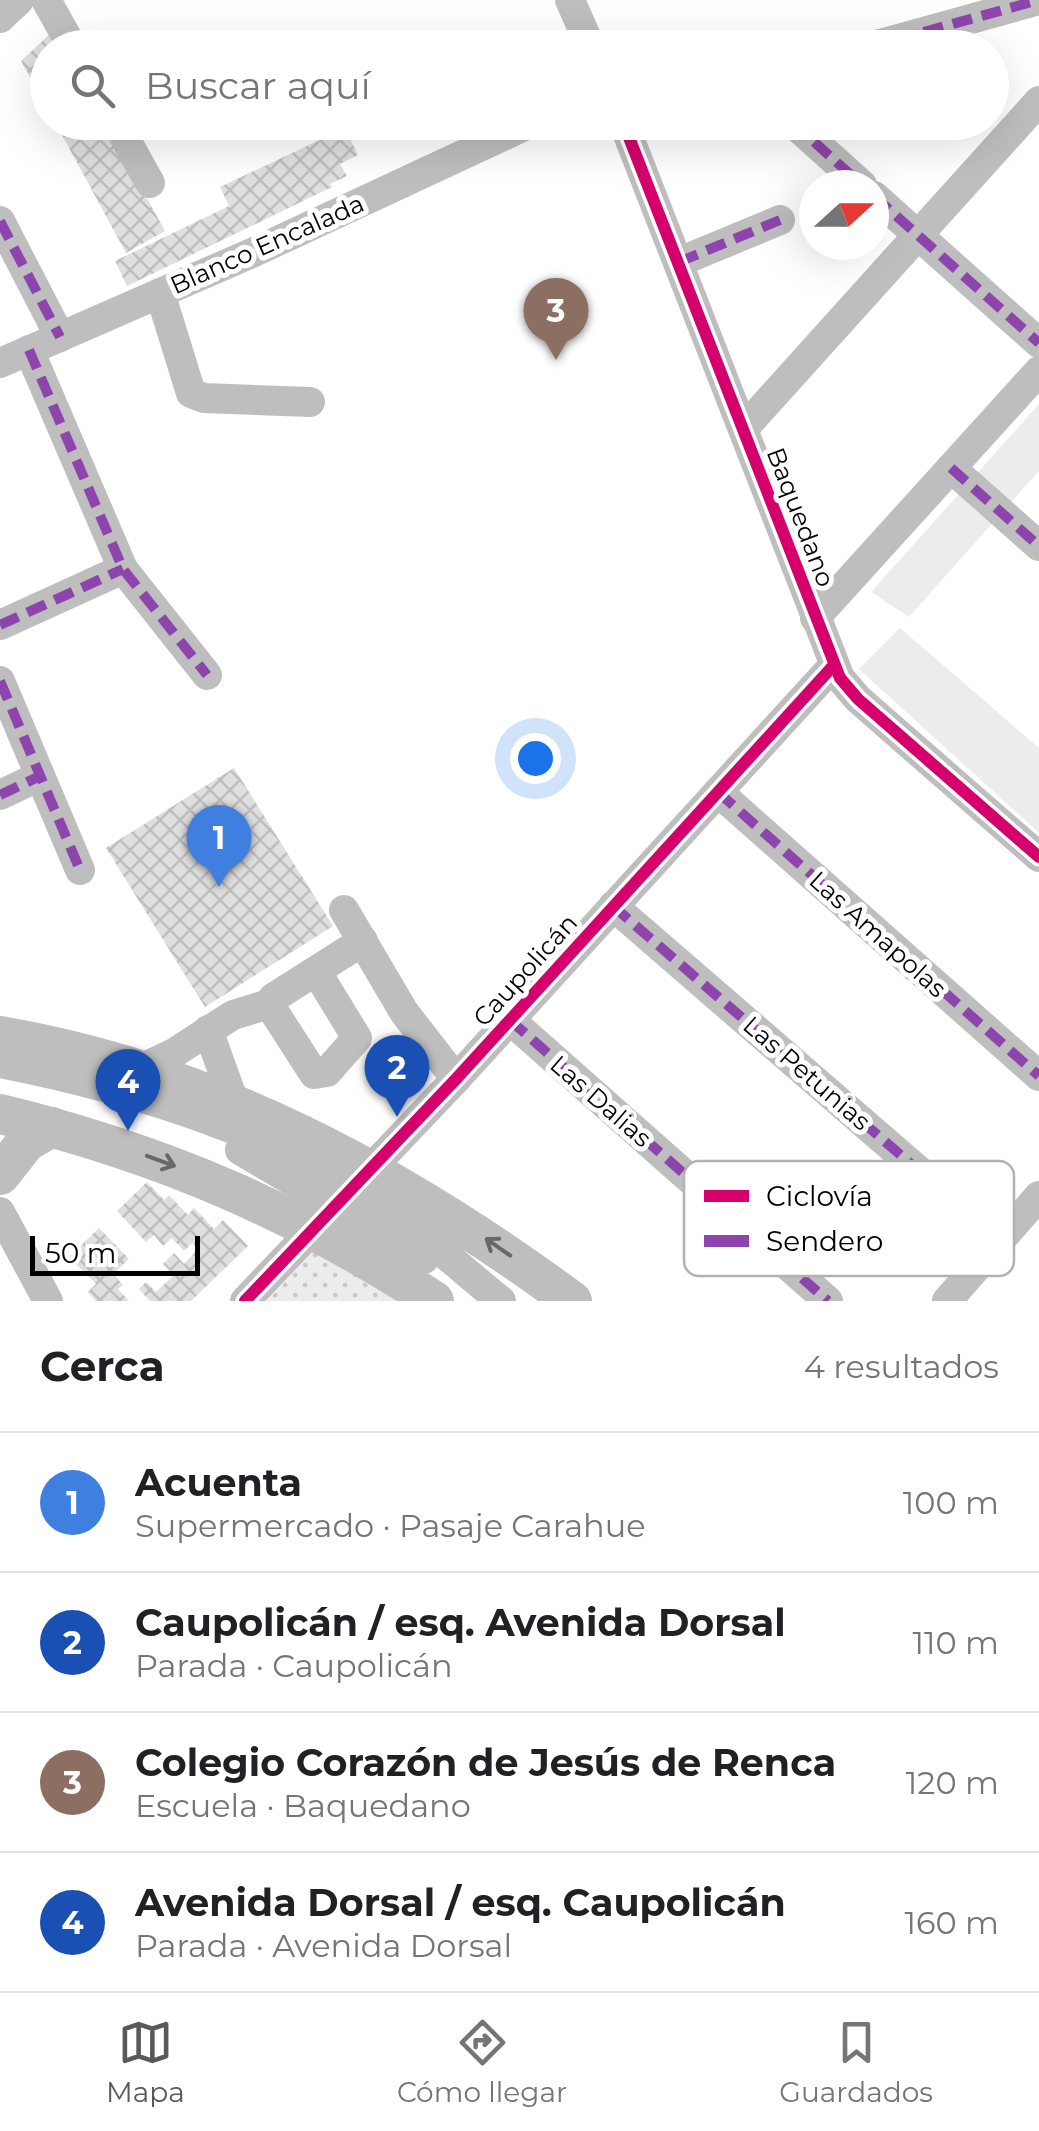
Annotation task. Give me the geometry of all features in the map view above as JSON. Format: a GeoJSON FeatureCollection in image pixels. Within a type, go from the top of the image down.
{"type":"FeatureCollection","features":[{"type":"Feature","properties":{"kind":"main road"},"geometry":{"type":"LineString","coordinates":[[0,1036],[138,1070],[235,1105],[343,1197],[434,1301]]}},
{"type":"Feature","properties":{"kind":"main road"},"geometry":{"type":"LineString","coordinates":[[0,1114],[174,1165],[343,1197],[469,1228],[572,1301]]}},
{"type":"Feature","properties":{"kind":"main road"},"geometry":{"type":"LineString","coordinates":[[0,1175],[26,1142],[52,1127]]}},
{"type":"Feature","properties":{"kind":"street"},"geometry":{"type":"LineString","coordinates":[[0,18],[19,0]]}},
{"type":"Feature","properties":{"kind":"street"},"geometry":{"type":"LineString","coordinates":[[46,0],[63,30]]}},
{"type":"Feature","properties":{"kind":"street"},"geometry":{"type":"LineString","coordinates":[[570,0],[583,30]]}},
{"type":"Feature","properties":{"kind":"street"},"geometry":{"type":"LineString","coordinates":[[931,30],[1039,0]]}},
{"type":"Feature","properties":{"kind":"street"},"geometry":{"type":"LineString","coordinates":[[1009,134],[1039,101]]}},
{"type":"Feature","properties":{"kind":"street"},"geometry":{"type":"LineString","coordinates":[[126,140],[150,183]]}},
{"type":"Feature","properties":{"kind":"street","name":"Blanco Encalada"},"geometry":{"type":"LineString","coordinates":[[0,363],[494,140]]}},
{"type":"Feature","properties":{"kind":"street","name":"Baquedano"},"geometry":{"type":"LineString","coordinates":[[630,140],[833,666],[858,699],[1039,857]]}},
{"type":"Feature","properties":{"kind":"street"},"geometry":{"type":"LineString","coordinates":[[812,140],[845,170]]}},
{"type":"Feature","properties":{"kind":"street"},"geometry":{"type":"LineString","coordinates":[[744,428],[1004,140]]}},
{"type":"Feature","properties":{"kind":"street"},"geometry":{"type":"LineString","coordinates":[[889,209],[1039,343]]}},
{"type":"Feature","properties":{"kind":"street"},"geometry":{"type":"LineString","coordinates":[[679,262],[780,220]]}},
{"type":"Feature","properties":{"kind":"street"},"geometry":{"type":"LineString","coordinates":[[0,221],[60,337]]}},
{"type":"Feature","properties":{"kind":"street"},"geometry":{"type":"LineString","coordinates":[[160,293],[190,393],[204,398],[310,402]]}},
{"type":"Feature","properties":{"kind":"street"},"geometry":{"type":"LineString","coordinates":[[29,350],[123,569],[207,675]]}},
{"type":"Feature","properties":{"kind":"street"},"geometry":{"type":"LineString","coordinates":[[815,618],[1039,371]]}},
{"type":"Feature","properties":{"kind":"street"},"geometry":{"type":"LineString","coordinates":[[951,468],[1039,546]]}},
{"type":"Feature","properties":{"kind":"street"},"geometry":{"type":"LineString","coordinates":[[0,625],[123,569]]}},
{"type":"Feature","properties":{"kind":"street","name":"Caupolicán"},"geometry":{"type":"LineString","coordinates":[[245,1301],[456,1079],[833,666]]}},
{"type":"Feature","properties":{"kind":"street"},"geometry":{"type":"LineString","coordinates":[[0,680],[80,870]]}},
{"type":"Feature","properties":{"kind":"street"},"geometry":{"type":"LineString","coordinates":[[0,795],[40,776]]}},
{"type":"Feature","properties":{"kind":"street","name":"Las Amapolas"},"geometry":{"type":"LineString","coordinates":[[718,792],[1039,1076]]}},
{"type":"Feature","properties":{"kind":"street","name":"Las Petunias"},"geometry":{"type":"LineString","coordinates":[[613,906],[908,1161]]}},
{"type":"Feature","properties":{"kind":"street"},"geometry":{"type":"LineString","coordinates":[[344,910],[404,1012],[456,1079]]}},
{"type":"Feature","properties":{"kind":"street"},"geometry":{"type":"LineString","coordinates":[[270,1004],[273,998],[363,941]]}},
{"type":"Feature","properties":{"kind":"street"},"geometry":{"type":"LineString","coordinates":[[270,1004],[314,1074],[326,1072],[357,1038],[316,971]]}},
{"type":"Feature","properties":{"kind":"street"},"geometry":{"type":"LineString","coordinates":[[138,1070],[249,1008],[270,1004]]}},
{"type":"Feature","properties":{"kind":"street","name":"Las Dalias"},"geometry":{"type":"LineString","coordinates":[[510,1020],[684,1174]]}},
{"type":"Feature","properties":{"kind":"street"},"geometry":{"type":"LineString","coordinates":[[208,1030],[235,1105]]}},
{"type":"Feature","properties":{"kind":"street"},"geometry":{"type":"LineString","coordinates":[[0,1063],[115,1089],[196,1114],[343,1197],[406,1247],[487,1301]]}},
{"type":"Feature","properties":{"kind":"street"},"geometry":{"type":"LineString","coordinates":[[0,1074],[103,1096],[232,1145],[410,1226],[501,1301]]}},
{"type":"Feature","properties":{"kind":"street"},"geometry":{"type":"LineString","coordinates":[[1014,1224],[1039,1196]]}},
{"type":"Feature","properties":{"kind":"street"},"geometry":{"type":"LineString","coordinates":[[5,1232],[48,1301]]}},
{"type":"Feature","properties":{"kind":"street","name":"Las Dalias"},"geometry":{"type":"LineString","coordinates":[[800,1276],[828,1301]]}},
{"type":"Feature","properties":{"kind":"street"},"geometry":{"type":"LineString","coordinates":[[948,1301],[969,1276]]}},
{"type":"Feature","properties":{"kind":"shaded area"},"geometry":{"type":"Polygon","coordinates":[[[1039,404],[1039,471],[909,617],[871,592],[1039,404]]]}},
{"type":"Feature","properties":{"kind":"shaded area"},"geometry":{"type":"Polygon","coordinates":[[[900,628],[1039,748],[1039,833],[859,669],[900,628]]]}},
{"type":"Feature","properties":{"kind":"shaded area"},"geometry":{"type":"Polygon","coordinates":[[[320,1244],[405,1301],[267,1301],[320,1244]]]}},
{"type":"Feature","properties":{"kind":"building"},"geometry":{"type":"Polygon","coordinates":[[[30,53],[30,77],[21,61],[30,53]]]}},
{"type":"Feature","properties":{"kind":"building"},"geometry":{"type":"Polygon","coordinates":[[[65,140],[115,140],[165,231],[126,253],[65,140]]]}},
{"type":"Feature","properties":{"kind":"building"},"geometry":{"type":"Polygon","coordinates":[[[320,140],[351,140],[358,155],[340,164],[347,176],[330,184],[332,187],[127,286],[115,261],[229,206],[220,187],[320,140]]]}},
{"type":"Feature","properties":{"kind":"building"},"geometry":{"type":"Polygon","coordinates":[[[234,768],[333,926],[205,1007],[106,848],[234,768]]]}},
{"type":"Feature","properties":{"kind":"building"},"geometry":{"type":"Polygon","coordinates":[[[147,1182],[164,1200],[169,1195],[188,1215],[194,1208],[214,1229],[223,1220],[248,1246],[191,1301],[150,1301],[139,1289],[146,1282],[156,1292],[174,1275],[163,1264],[174,1253],[184,1264],[198,1249],[192,1243],[184,1251],[172,1238],[163,1246],[154,1235],[146,1242],[117,1211],[147,1182]]]}},
{"type":"Feature","properties":{"kind":"building"},"geometry":{"type":"Polygon","coordinates":[[[99,1228],[129,1259],[113,1274],[123,1285],[118,1289],[129,1301],[96,1301],[88,1292],[96,1284],[69,1257],[99,1228]]]}},
{"type":"Feature","properties":{"kind":"marked path"},"geometry":{"type":"LineString","coordinates":[[931,30],[1039,0]]}},
{"type":"Feature","properties":{"kind":"marked path"},"geometry":{"type":"LineString","coordinates":[[812,140],[845,170]]}},
{"type":"Feature","properties":{"kind":"marked path"},"geometry":{"type":"LineString","coordinates":[[889,209],[1039,343]]}},
{"type":"Feature","properties":{"kind":"marked path"},"geometry":{"type":"LineString","coordinates":[[679,262],[780,220]]}},
{"type":"Feature","properties":{"kind":"marked path"},"geometry":{"type":"LineString","coordinates":[[0,221],[60,337]]}},
{"type":"Feature","properties":{"kind":"marked path"},"geometry":{"type":"LineString","coordinates":[[29,350],[123,569],[207,675]]}},
{"type":"Feature","properties":{"kind":"marked path"},"geometry":{"type":"LineString","coordinates":[[951,468],[1039,546]]}},
{"type":"Feature","properties":{"kind":"marked path"},"geometry":{"type":"LineString","coordinates":[[0,625],[123,569]]}},
{"type":"Feature","properties":{"kind":"marked path"},"geometry":{"type":"LineString","coordinates":[[0,681],[80,870]]}},
{"type":"Feature","properties":{"kind":"marked path"},"geometry":{"type":"LineString","coordinates":[[0,795],[40,776]]}},
{"type":"Feature","properties":{"kind":"marked path"},"geometry":{"type":"LineString","coordinates":[[718,792],[1039,1076]]}},
{"type":"Feature","properties":{"kind":"marked path"},"geometry":{"type":"LineString","coordinates":[[613,906],[908,1161]]}},
{"type":"Feature","properties":{"kind":"marked path"},"geometry":{"type":"LineString","coordinates":[[510,1020],[684,1174]]}},
{"type":"Feature","properties":{"kind":"marked path"},"geometry":{"type":"LineString","coordinates":[[800,1276],[828,1301]]}},
{"type":"Feature","properties":{"kind":"cycle path"},"geometry":{"type":"LineString","coordinates":[[630,140],[840,678],[858,699],[1039,857]]}},
{"type":"Feature","properties":{"kind":"cycle path"},"geometry":{"type":"LineString","coordinates":[[245,1301],[456,1079],[833,666]]}},
{"type":"Feature","properties":{"kind":"place","name":"Colegio Corazón de Jesús de Renca"},"geometry":{"type":"Point","coordinates":[556,360]}},
{"type":"Feature","properties":{"kind":"place","name":"Acuenta"},"geometry":{"type":"Point","coordinates":[219,887]}},
{"type":"Feature","properties":{"kind":"place","name":"Caupolicán / esq. Avenida Dorsal"},"geometry":{"type":"Point","coordinates":[397,1117]}},
{"type":"Feature","properties":{"kind":"place","name":"Avenida Dorsal / esq. Caupolicán"},"geometry":{"type":"Point","coordinates":[128,1131]}}]}
